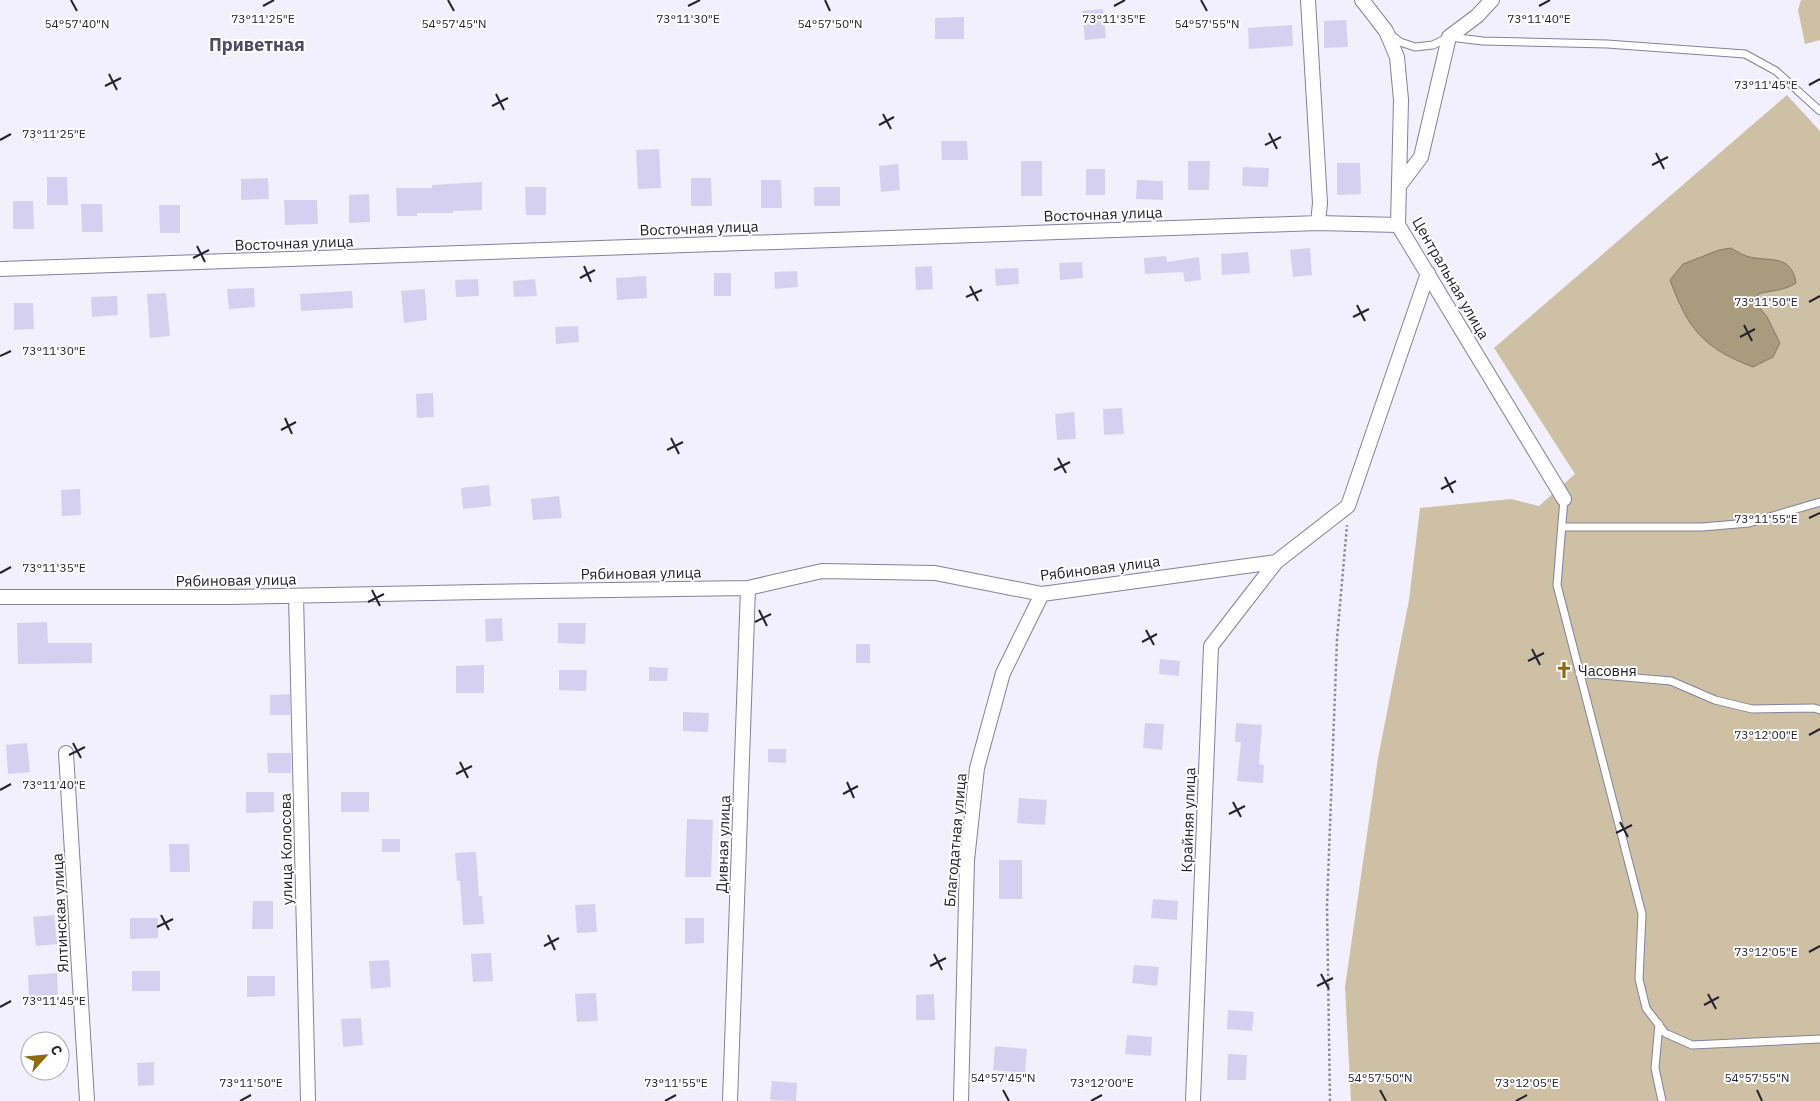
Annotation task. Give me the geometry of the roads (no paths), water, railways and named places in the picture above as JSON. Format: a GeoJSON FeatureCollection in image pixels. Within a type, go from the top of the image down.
{"type":"FeatureCollection","features":[{"type":"Feature","properties":{"kind":"street"},"geometry":{"type":"LineString","coordinates":[[1308,0],[1320,203],[1318,223]]}},
{"type":"Feature","properties":{"kind":"street","name":"Центральная улица"},"geometry":{"type":"LineString","coordinates":[[1362,0],[1386,31],[1397,57],[1401,100],[1398,225],[1564,499]]}},
{"type":"Feature","properties":{"kind":"street"},"geometry":{"type":"LineString","coordinates":[[1399,186],[1421,157],[1449,37],[1478,16],[1492,0]]}},
{"type":"Feature","properties":{"kind":"street","name":"Восточная улица"},"geometry":{"type":"LineString","coordinates":[[0,269],[1318,223],[1398,225]]}},
{"type":"Feature","properties":{"kind":"street","name":"Крайняя улица"},"geometry":{"type":"LineString","coordinates":[[1193,1101],[1211,646],[1276,562],[1348,506],[1428,273]]}},
{"type":"Feature","properties":{"kind":"street","name":"Рябиновая улица"},"geometry":{"type":"LineString","coordinates":[[0,597],[144,598],[748,588],[822,571],[935,573],[1042,594],[1276,562]]}},
{"type":"Feature","properties":{"kind":"street","name":"Дивная улица"},"geometry":{"type":"LineString","coordinates":[[730,1101],[748,588]]}},
{"type":"Feature","properties":{"kind":"street","name":"Благодатная улица"},"geometry":{"type":"LineString","coordinates":[[961,1101],[966,860],[977,768],[1003,673],[1042,594]]}},
{"type":"Feature","properties":{"kind":"street","name":"улица Колосова"},"geometry":{"type":"LineString","coordinates":[[296,596],[308,1101]]}},
{"type":"Feature","properties":{"kind":"street","name":"Ялтинская улица"},"geometry":{"type":"LineString","coordinates":[[66,753],[87,1101]]}},
{"type":"Feature","properties":{"kind":"lane"},"geometry":{"type":"LineString","coordinates":[[1386,31],[1400,42],[1416,47],[1433,45],[1449,37],[1483,41],[1607,44],[1746,54],[1776,70],[1820,111]]}},
{"type":"Feature","properties":{"kind":"lane"},"geometry":{"type":"LineString","coordinates":[[1564,499],[1557,585],[1642,914],[1639,979],[1646,1008],[1665,1033],[1692,1045],[1820,1039]]}},
{"type":"Feature","properties":{"kind":"lane"},"geometry":{"type":"LineString","coordinates":[[1562,527],[1702,527],[1749,523],[1820,502]]}},
{"type":"Feature","properties":{"kind":"lane"},"geometry":{"type":"LineString","coordinates":[[1579,673],[1672,682],[1715,700],[1752,709],[1814,708],[1820,710]]}},
{"type":"Feature","properties":{"kind":"lane"},"geometry":{"type":"LineString","coordinates":[[1658,1024],[1655,1068],[1662,1101]]}},
{"type":"Feature","properties":{"kind":"place","name":"Часовня"},"geometry":{"type":"Point","coordinates":[1564,670]}},
{"type":"Feature","properties":{"kind":"district","name":"Приветная"},"geometry":{"type":"Point","coordinates":[257,44]}}]}
